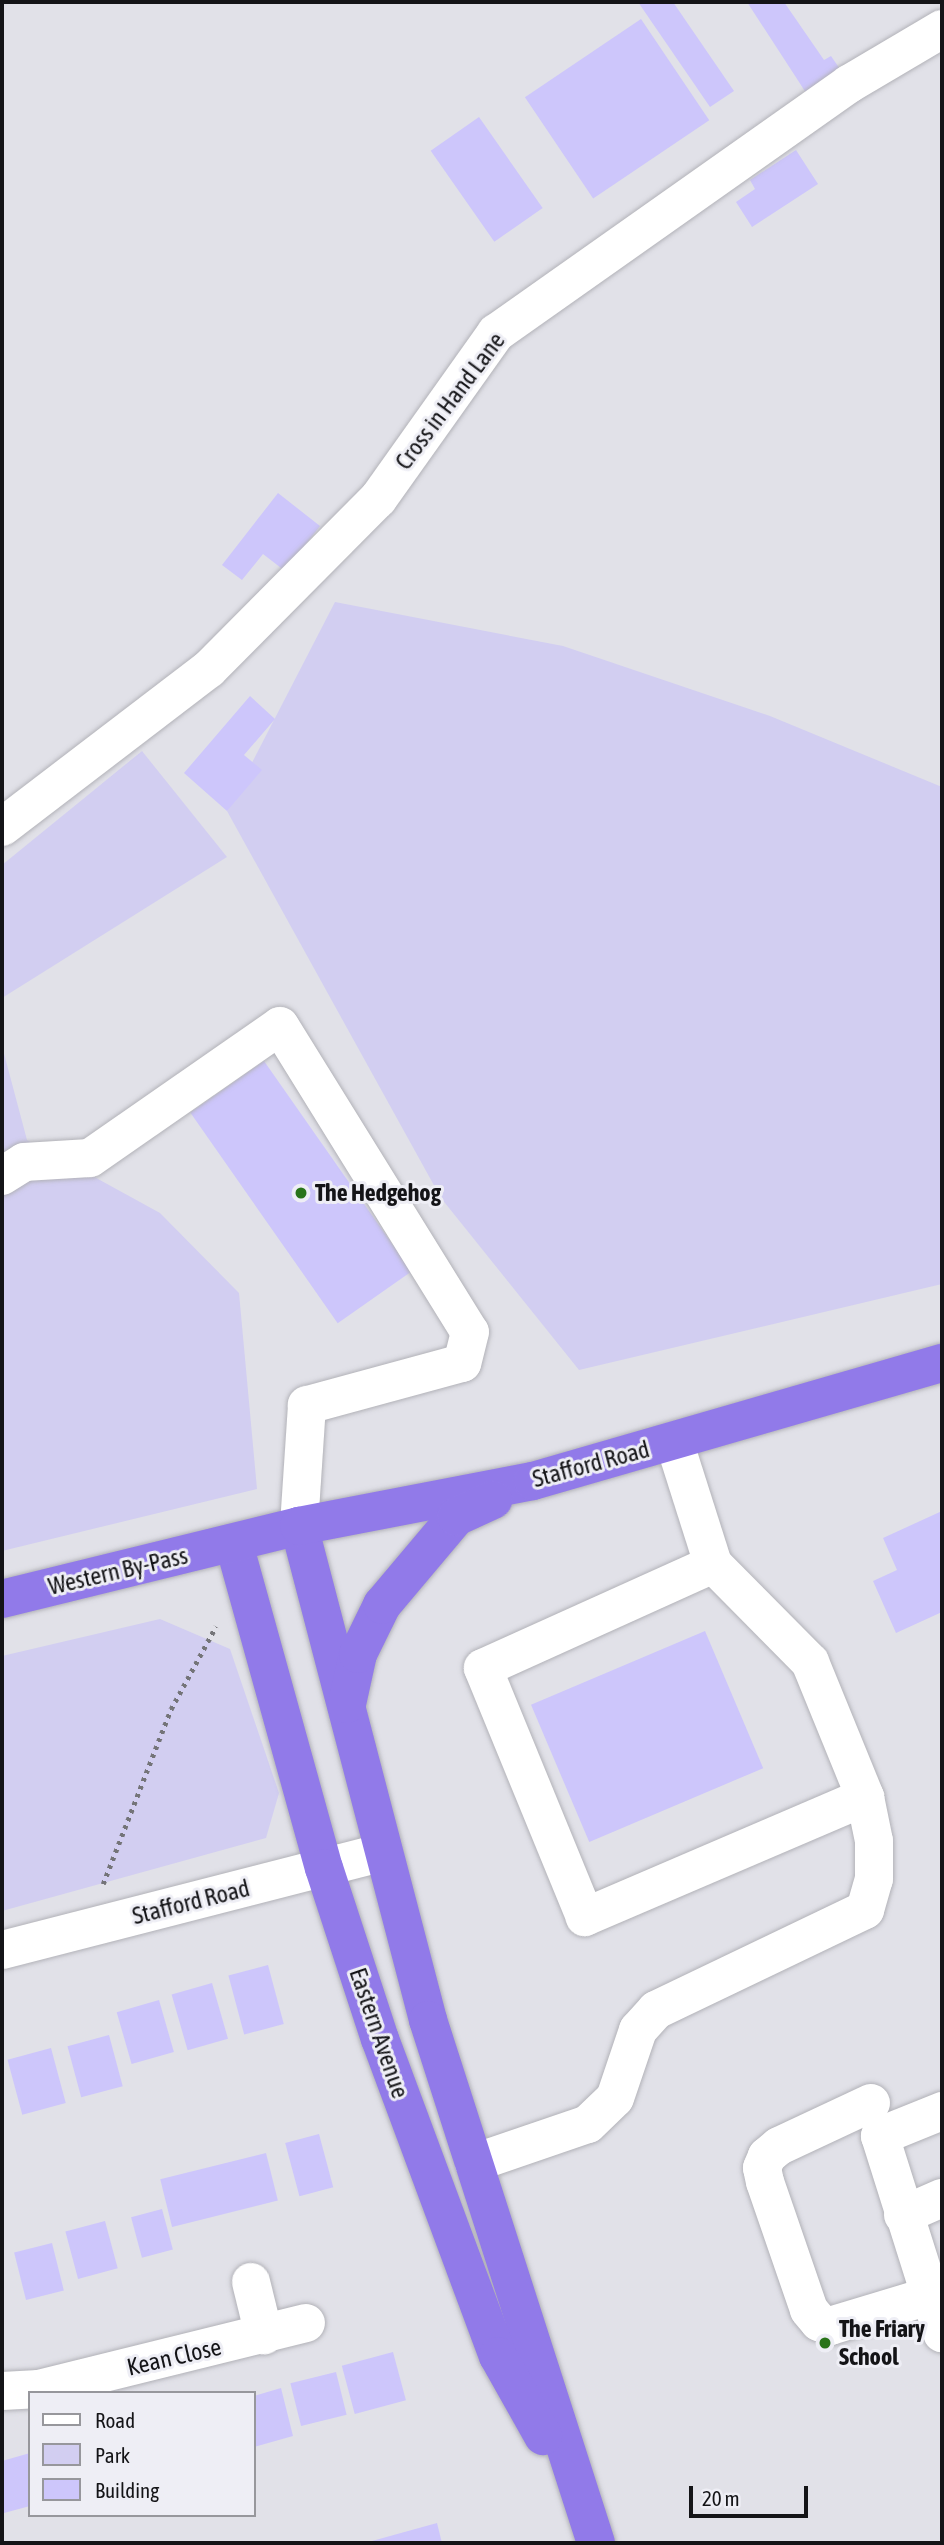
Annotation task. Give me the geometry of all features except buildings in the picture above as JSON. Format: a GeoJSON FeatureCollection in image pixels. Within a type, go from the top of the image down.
{"type":"FeatureCollection","features":[{"type":"Feature","properties":{"kind":"highway","name":"Stafford Road"},"geometry":{"type":"LineString","coordinates":[[234,1544],[299,1527],[533,1481],[942,1363]]}},
{"type":"Feature","properties":{"kind":"highway"},"geometry":{"type":"LineString","coordinates":[[346,1711],[350,1682],[370,1627],[426,1548],[456,1517],[533,1481]]}},
{"type":"Feature","properties":{"kind":"highway","name":"Eastern Avenue"},"geometry":{"type":"LineString","coordinates":[[299,1527],[381,1853],[474,2163],[580,2501],[596,2543]]}},
{"type":"Feature","properties":{"kind":"highway","name":"Eastern Avenue"},"geometry":{"type":"LineString","coordinates":[[234,1544],[324,1868],[380,2039],[498,2357],[580,2501]]}},
{"type":"Feature","properties":{"kind":"highway","name":"Western By-Pass"},"geometry":{"type":"LineString","coordinates":[[2,1599],[234,1544]]}},
{"type":"Feature","properties":{"kind":"street","name":"Cross in Hand Lane"},"geometry":{"type":"LineString","coordinates":[[2,827],[209,669],[378,499],[496,333],[849,85],[942,29]]}},
{"type":"Feature","properties":{"kind":"street"},"geometry":{"type":"LineString","coordinates":[[2,1176],[24,1162],[90,1158],[280,1026],[470,1332],[462,1363],[307,1405],[299,1527]]}},
{"type":"Feature","properties":{"kind":"street"},"geometry":{"type":"LineString","coordinates":[[474,2163],[588,2124],[615,2098],[638,2030],[656,2010],[864,1910],[874,1879],[874,1841],[865,1797],[810,1662],[713,1563],[674,1441]]}},
{"type":"Feature","properties":{"kind":"street"},"geometry":{"type":"LineString","coordinates":[[713,1563],[483,1668],[585,1917],[865,1797]]}},
{"type":"Feature","properties":{"kind":"street","name":"Stafford Road"},"geometry":{"type":"LineString","coordinates":[[2,1950],[381,1853]]}},
{"type":"Feature","properties":{"kind":"street"},"geometry":{"type":"LineString","coordinates":[[929,2296],[830,2326],[819,2322],[809,2310],[762,2168],[767,2156],[779,2146],[876,2120],[942,2111]]}},
{"type":"Feature","properties":{"kind":"street"},"geometry":{"type":"LineString","coordinates":[[876,2120],[903,2215],[942,2333]]}},
{"type":"Feature","properties":{"kind":"street"},"geometry":{"type":"LineString","coordinates":[[903,2215],[942,2199]]}},
{"type":"Feature","properties":{"kind":"street"},"geometry":{"type":"LineString","coordinates":[[251,2282],[264,2335]]}},
{"type":"Feature","properties":{"kind":"street","name":"Kean Close"},"geometry":{"type":"LineString","coordinates":[[2,2391],[39,2389],[306,2323]]}},
{"type":"Feature","properties":{"kind":"path"},"geometry":{"type":"LineString","coordinates":[[80,1930],[97,1899],[171,1709],[219,1621]]}},
{"type":"Feature","properties":{"kind":"green space"},"geometry":{"type":"Polygon","coordinates":[[[335,602],[563,646],[770,716],[942,787],[942,1284],[579,1370],[441,1198],[227,811],[335,602]]]}},
{"type":"Feature","properties":{"kind":"green space"},"geometry":{"type":"Polygon","coordinates":[[[142,751],[227,857],[2,998],[2,865],[142,751]]]}},
{"type":"Feature","properties":{"kind":"green space"},"geometry":{"type":"Polygon","coordinates":[[[2,1046],[27,1140],[160,1213],[239,1293],[257,1489],[2,1551],[2,1046]]]}},
{"type":"Feature","properties":{"kind":"green space"},"geometry":{"type":"Polygon","coordinates":[[[160,1619],[230,1649],[279,1793],[266,1838],[2,1911],[2,1656],[160,1619]]]}},
{"type":"Feature","properties":{"kind":"place","name":"The Hedgehog"},"geometry":{"type":"Point","coordinates":[301,1193]}},
{"type":"Feature","properties":{"kind":"place","name":"The Friary School"},"geometry":{"type":"Point","coordinates":[825,2343]}}]}
